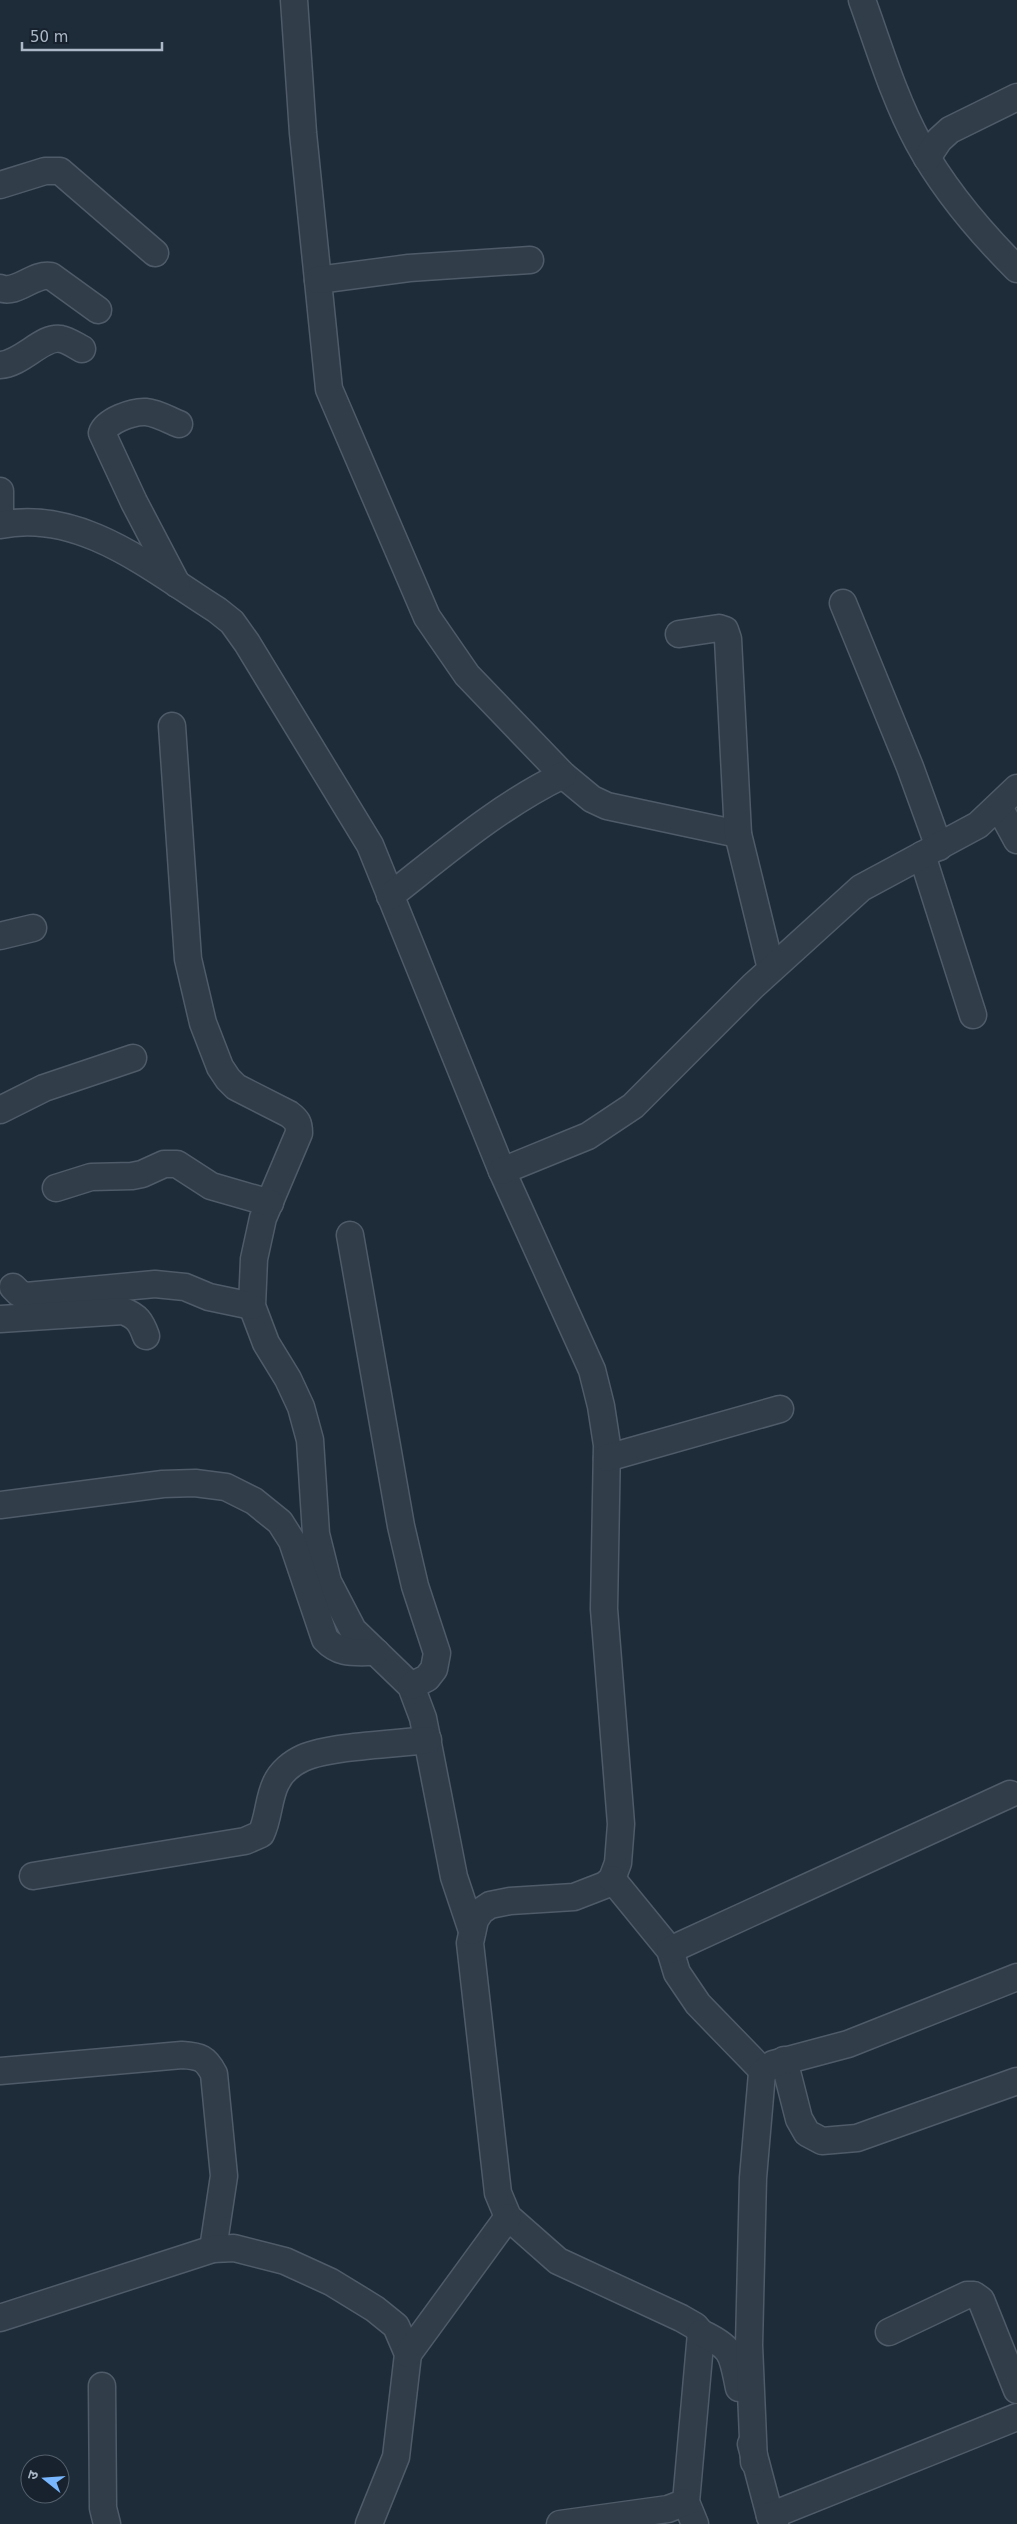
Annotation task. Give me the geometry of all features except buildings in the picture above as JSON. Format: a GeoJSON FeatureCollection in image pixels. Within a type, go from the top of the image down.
{"type":"FeatureCollection","features":[{"type":"Feature","properties":{"kind":"street"},"geometry":{"type":"LineString","coordinates":[[294,0],[302,133],[329,389],[428,617],[467,675],[563,775],[592,799],[607,806],[738,834]]}},
{"type":"Feature","properties":{"kind":"street"},"geometry":{"type":"LineString","coordinates":[[862,0],[892,83],[927,158],[972,222],[1017,269]]}},
{"type":"Feature","properties":{"kind":"street"},"geometry":{"type":"LineString","coordinates":[[927,158],[939,140],[950,130],[1017,97]]}},
{"type":"Feature","properties":{"kind":"street"},"geometry":{"type":"LineString","coordinates":[[0,185],[45,170],[60,171],[155,253]]}},
{"type":"Feature","properties":{"kind":"street"},"geometry":{"type":"LineString","coordinates":[[318,280],[410,268],[530,260]]}},
{"type":"Feature","properties":{"kind":"street"},"geometry":{"type":"LineString","coordinates":[[0,288],[7,290],[44,275],[51,276],[98,310]]}},
{"type":"Feature","properties":{"kind":"street"},"geometry":{"type":"LineString","coordinates":[[0,365],[15,362],[49,340],[58,338],[82,350]]}},
{"type":"Feature","properties":{"kind":"street"},"geometry":{"type":"LineString","coordinates":[[177,585],[134,502],[102,433],[104,427],[109,423],[139,413],[155,414],[179,424]]}},
{"type":"Feature","properties":{"kind":"street"},"geometry":{"type":"LineString","coordinates":[[0,491],[0,524],[36,522],[75,530],[102,539],[217,610],[232,622],[247,643],[370,845],[502,1171],[592,1370],[601,1406],[607,1458],[604,1609],[621,1824],[618,1863],[612,1879],[604,1885],[574,1897],[510,1901],[490,1905],[481,1912],[472,1931],[470,1943],[498,2192],[508,2218],[558,2261],[681,2318],[695,2326],[701,2333],[728,2349],[733,2360],[754,2462],[772,2520],[1017,2417]]}},
{"type":"Feature","properties":{"kind":"street"},"geometry":{"type":"LineString","coordinates":[[843,603],[910,768],[973,1015]]}},
{"type":"Feature","properties":{"kind":"street"},"geometry":{"type":"LineString","coordinates":[[679,634],[719,628],[725,630],[728,639],[738,834],[771,969]]}},
{"type":"Feature","properties":{"kind":"street"},"geometry":{"type":"LineString","coordinates":[[172,726],[188,959],[203,1023],[217,1061],[228,1079],[250,1095],[297,1119],[299,1126],[299,1133],[263,1218],[254,1259],[252,1306],[266,1343],[288,1379],[303,1415],[310,1440],[316,1534],[328,1582],[353,1630],[411,1686],[423,1718],[454,1877],[472,1931]]}},
{"type":"Feature","properties":{"kind":"street"},"geometry":{"type":"LineString","coordinates":[[390,896],[496,813],[530,791],[563,775]]}},
{"type":"Feature","properties":{"kind":"street"},"geometry":{"type":"LineString","coordinates":[[502,1171],[588,1136],[633,1106],[771,969],[861,888],[978,825],[1017,788]]}},
{"type":"Feature","properties":{"kind":"street"},"geometry":{"type":"LineString","coordinates":[[999,807],[1017,840]]}},
{"type":"Feature","properties":{"kind":"street"},"geometry":{"type":"LineString","coordinates":[[0,936],[33,928]]}},
{"type":"Feature","properties":{"kind":"street"},"geometry":{"type":"LineString","coordinates":[[0,1110],[44,1088],[134,1058]]}},
{"type":"Feature","properties":{"kind":"street"},"geometry":{"type":"LineString","coordinates":[[56,1188],[91,1177],[142,1174],[170,1163],[176,1164],[211,1186],[270,1203]]}},
{"type":"Feature","properties":{"kind":"street"},"geometry":{"type":"LineString","coordinates":[[350,1234],[401,1526],[415,1586],[436,1653],[434,1669],[427,1678],[411,1686]]}},
{"type":"Feature","properties":{"kind":"street"},"geometry":{"type":"LineString","coordinates":[[13,1287],[19,1293],[26,1296],[155,1284],[184,1287],[209,1297],[252,1306]]}},
{"type":"Feature","properties":{"kind":"street"},"geometry":{"type":"LineString","coordinates":[[0,1319],[123,1311],[134,1315],[141,1323],[146,1336]]}},
{"type":"Feature","properties":{"kind":"street"},"geometry":{"type":"LineString","coordinates":[[607,1458],[780,1409]]}},
{"type":"Feature","properties":{"kind":"street"},"geometry":{"type":"LineString","coordinates":[[0,1505],[163,1484],[195,1483],[226,1487],[254,1500],[280,1522],[292,1541],[325,1638],[334,1649],[347,1652],[376,1652]]}},
{"type":"Feature","properties":{"kind":"street"},"geometry":{"type":"LineString","coordinates":[[33,1876],[245,1841],[261,1834],[267,1821],[276,1783],[286,1768],[304,1758],[332,1751],[428,1740]]}},
{"type":"Feature","properties":{"kind":"street"},"geometry":{"type":"LineString","coordinates":[[670,1950],[1010,1794]]}},
{"type":"Feature","properties":{"kind":"street"},"geometry":{"type":"LineString","coordinates":[[612,1879],[670,1950],[677,1973],[698,2004],[773,2066],[808,2133],[822,2140],[857,2138],[1017,2081]]}},
{"type":"Feature","properties":{"kind":"street"},"geometry":{"type":"LineString","coordinates":[[754,2462],[748,2345],[753,2178],[760,2080],[773,2066],[848,2044],[1017,1977]]}},
{"type":"Feature","properties":{"kind":"street"},"geometry":{"type":"LineString","coordinates":[[0,2071],[182,2055],[199,2056],[208,2061],[214,2074],[224,2176],[213,2249]]}},
{"type":"Feature","properties":{"kind":"street"},"geometry":{"type":"LineString","coordinates":[[369,2524],[396,2457],[408,2354],[508,2218]]}},
{"type":"Feature","properties":{"kind":"street"},"geometry":{"type":"LineString","coordinates":[[0,2318],[213,2249],[234,2248],[285,2261],[331,2282],[375,2309],[396,2326],[408,2354]]}},
{"type":"Feature","properties":{"kind":"street"},"geometry":{"type":"LineString","coordinates":[[889,2332],[967,2295],[974,2295],[981,2300],[1017,2390]]}},
{"type":"Feature","properties":{"kind":"street"},"geometry":{"type":"LineString","coordinates":[[560,2524],[668,2509],[690,2513],[701,2333]]}},
{"type":"Feature","properties":{"kind":"street"},"geometry":{"type":"LineString","coordinates":[[102,2386],[103,2508],[107,2524]]}}]}
